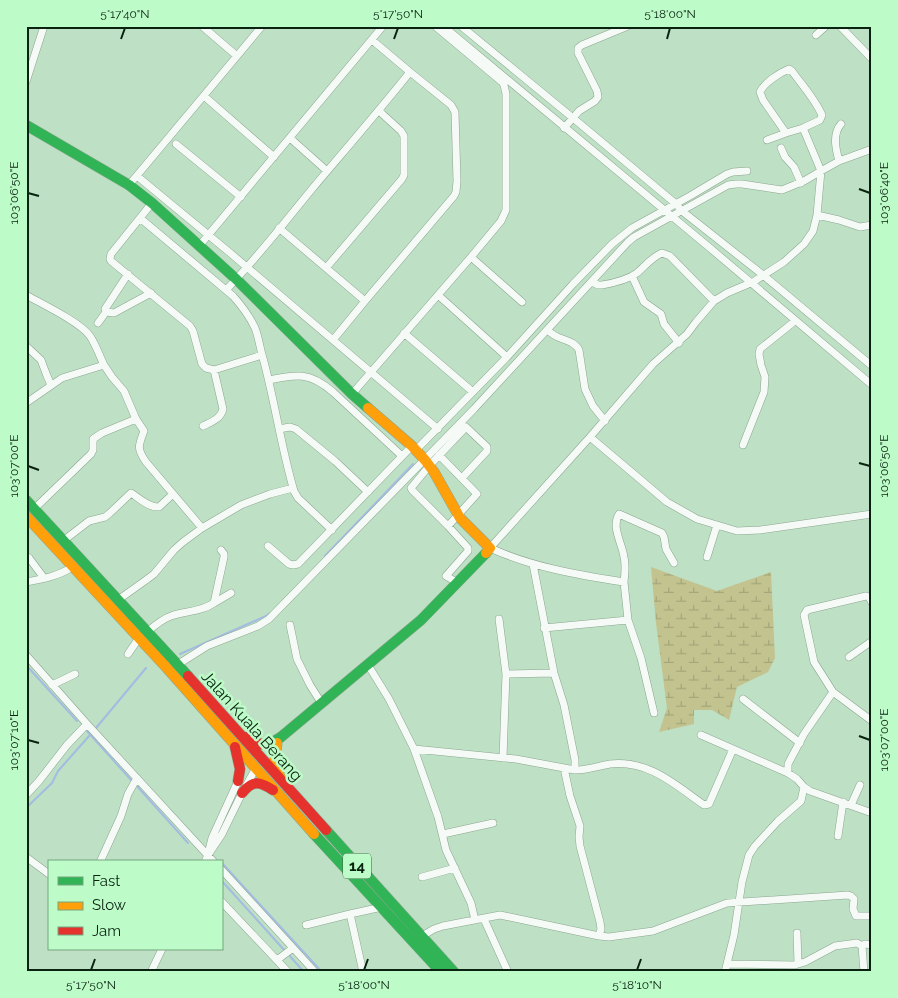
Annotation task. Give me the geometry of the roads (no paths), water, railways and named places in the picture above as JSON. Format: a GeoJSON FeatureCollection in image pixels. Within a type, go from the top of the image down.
{"type":"FeatureCollection","features":[{"type":"Feature","properties":{"kind":"main road"},"geometry":{"type":"LineString","coordinates":[[26,125],[130,185],[200,245],[352,394],[414,448],[427,463],[458,516],[490,548],[421,620],[256,761]]}},
{"type":"Feature","properties":{"kind":"main road","name":"Jalan Kuala Berang"},"geometry":{"type":"LineString","coordinates":[[26,500],[30,512],[72,567],[143,635],[178,665],[237,731],[277,793],[441,972]]}},
{"type":"Feature","properties":{"kind":"main road","name":"Jalan Kuala Berang"},"geometry":{"type":"LineString","coordinates":[[30,512],[63,541],[118,600],[143,635],[234,744],[282,782],[454,972]]}},
{"type":"Feature","properties":{"kind":"main road"},"geometry":{"type":"LineString","coordinates":[[237,731],[251,741],[276,742]]}},
{"type":"Feature","properties":{"kind":"main road"},"geometry":{"type":"LineString","coordinates":[[276,742],[275,760],[282,782]]}},
{"type":"Feature","properties":{"kind":"main road"},"geometry":{"type":"LineString","coordinates":[[234,744],[240,769],[238,781]]}},
{"type":"Feature","properties":{"kind":"main road"},"geometry":{"type":"LineString","coordinates":[[242,793],[247,786],[254,783],[262,784],[277,793]]}},
{"type":"Feature","properties":{"kind":"street"},"geometry":{"type":"LineString","coordinates":[[26,82],[44,26]]}},
{"type":"Feature","properties":{"kind":"street"},"geometry":{"type":"LineString","coordinates":[[202,26],[237,56]]}},
{"type":"Feature","properties":{"kind":"street"},"geometry":{"type":"LineString","coordinates":[[130,185],[262,26]]}},
{"type":"Feature","properties":{"kind":"street"},"geometry":{"type":"LineString","coordinates":[[200,245],[384,26]]}},
{"type":"Feature","properties":{"kind":"street"},"geometry":{"type":"LineString","coordinates":[[352,394],[471,257],[501,221],[506,210],[506,89],[502,82],[435,26]]}},
{"type":"Feature","properties":{"kind":"street"},"geometry":{"type":"LineString","coordinates":[[443,26],[872,385]]}},
{"type":"Feature","properties":{"kind":"street"},"geometry":{"type":"LineString","coordinates":[[462,26],[872,366]]}},
{"type":"Feature","properties":{"kind":"street"},"geometry":{"type":"LineString","coordinates":[[564,128],[579,111],[598,97],[597,91],[578,53],[578,48],[628,26]]}},
{"type":"Feature","properties":{"kind":"street"},"geometry":{"type":"LineString","coordinates":[[816,35],[826,26]]}},
{"type":"Feature","properties":{"kind":"street"},"geometry":{"type":"LineString","coordinates":[[840,26],[872,59]]}},
{"type":"Feature","properties":{"kind":"street"},"geometry":{"type":"LineString","coordinates":[[333,340],[456,192],[455,112],[450,105],[372,40]]}},
{"type":"Feature","properties":{"kind":"street"},"geometry":{"type":"LineString","coordinates":[[767,140],[803,128],[820,120],[822,115],[792,71],[787,69],[762,88],[760,92],[763,100],[786,133]]}},
{"type":"Feature","properties":{"kind":"street"},"geometry":{"type":"LineString","coordinates":[[226,290],[248,267],[410,72]]}},
{"type":"Feature","properties":{"kind":"street"},"geometry":{"type":"LineString","coordinates":[[204,96],[274,157]]}},
{"type":"Feature","properties":{"kind":"street"},"geometry":{"type":"LineString","coordinates":[[326,268],[404,175],[404,136],[379,111]]}},
{"type":"Feature","properties":{"kind":"street"},"geometry":{"type":"LineString","coordinates":[[839,162],[836,150],[836,135],[841,124]]}},
{"type":"Feature","properties":{"kind":"street"},"geometry":{"type":"LineString","coordinates":[[624,582],[569,573],[533,564],[501,554],[490,548],[654,364],[679,342],[714,302],[727,293],[752,283],[763,276],[796,253],[804,244],[813,231],[817,215],[821,170],[803,128]]}},
{"type":"Feature","properties":{"kind":"street"},"geometry":{"type":"LineString","coordinates":[[290,138],[327,171]]}},
{"type":"Feature","properties":{"kind":"street"},"geometry":{"type":"LineString","coordinates":[[176,144],[241,196]]}},
{"type":"Feature","properties":{"kind":"street"},"geometry":{"type":"LineString","coordinates":[[781,148],[785,157],[794,167],[801,183]]}},
{"type":"Feature","properties":{"kind":"street"},"geometry":{"type":"LineString","coordinates":[[679,207],[690,196],[719,178],[733,178],[742,184],[782,190],[801,183],[821,170],[872,149]]}},
{"type":"Feature","properties":{"kind":"street"},"geometry":{"type":"LineString","coordinates":[[268,546],[289,564],[298,564],[402,456],[438,429],[507,357],[631,240],[679,207],[722,188],[733,178],[747,171]]}},
{"type":"Feature","properties":{"kind":"street"},"geometry":{"type":"LineString","coordinates":[[137,176],[248,267],[438,429]]}},
{"type":"Feature","properties":{"kind":"street"},"geometry":{"type":"LineString","coordinates":[[152,203],[110,257],[111,261],[190,326],[202,364],[206,368],[214,370],[262,355]]}},
{"type":"Feature","properties":{"kind":"street"},"geometry":{"type":"LineString","coordinates":[[178,665],[207,646],[270,620],[427,463],[548,330],[585,283],[612,244],[632,228],[668,214]]}},
{"type":"Feature","properties":{"kind":"street"},"geometry":{"type":"LineString","coordinates":[[817,215],[839,220],[860,228],[872,225]]}},
{"type":"Feature","properties":{"kind":"street"},"geometry":{"type":"LineString","coordinates":[[140,218],[237,300],[254,327],[269,380],[293,488],[298,498],[332,530]]}},
{"type":"Feature","properties":{"kind":"street"},"geometry":{"type":"LineString","coordinates":[[279,228],[365,301]]}},
{"type":"Feature","properties":{"kind":"street"},"geometry":{"type":"LineString","coordinates":[[585,283],[602,285],[623,280],[632,276],[655,256],[662,253],[673,259],[714,302]]}},
{"type":"Feature","properties":{"kind":"street"},"geometry":{"type":"LineString","coordinates":[[471,257],[522,302]]}},
{"type":"Feature","properties":{"kind":"street"},"geometry":{"type":"LineString","coordinates":[[98,323],[128,274]]}},
{"type":"Feature","properties":{"kind":"street"},"geometry":{"type":"LineString","coordinates":[[632,276],[644,302],[661,314],[664,324],[679,342]]}},
{"type":"Feature","properties":{"kind":"street"},"geometry":{"type":"LineString","coordinates":[[106,312],[114,313],[151,293]]}},
{"type":"Feature","properties":{"kind":"street"},"geometry":{"type":"LineString","coordinates":[[438,295],[507,357]]}},
{"type":"Feature","properties":{"kind":"street"},"geometry":{"type":"LineString","coordinates":[[26,296],[77,325],[88,334],[96,346],[104,365],[124,391],[136,419],[144,431],[140,444],[140,453],[202,528]]}},
{"type":"Feature","properties":{"kind":"street"},"geometry":{"type":"LineString","coordinates":[[743,444],[764,392],[765,377],[759,351],[795,321]]}},
{"type":"Feature","properties":{"kind":"street"},"geometry":{"type":"LineString","coordinates":[[548,330],[552,335],[565,339],[578,347],[585,388],[593,406],[605,421]]}},
{"type":"Feature","properties":{"kind":"street"},"geometry":{"type":"LineString","coordinates":[[404,333],[474,392]]}},
{"type":"Feature","properties":{"kind":"street"},"geometry":{"type":"LineString","coordinates":[[26,346],[41,360],[52,385]]}},
{"type":"Feature","properties":{"kind":"street"},"geometry":{"type":"LineString","coordinates":[[26,403],[66,377],[104,365]]}},
{"type":"Feature","properties":{"kind":"street"},"geometry":{"type":"LineString","coordinates":[[203,426],[220,416],[223,409],[214,370]]}},
{"type":"Feature","properties":{"kind":"street"},"geometry":{"type":"LineString","coordinates":[[269,380],[300,375],[321,383],[402,456]]}},
{"type":"Feature","properties":{"kind":"street"},"geometry":{"type":"LineString","coordinates":[[30,512],[91,454],[93,439],[136,419]]}},
{"type":"Feature","properties":{"kind":"street"},"geometry":{"type":"LineString","coordinates":[[279,429],[290,427],[296,429],[335,461],[368,492]]}},
{"type":"Feature","properties":{"kind":"street"},"geometry":{"type":"LineString","coordinates":[[458,583],[446,576],[468,550],[448,526],[412,490],[412,486],[427,463],[439,455],[466,427],[487,447],[487,452],[462,478]]}},
{"type":"Feature","properties":{"kind":"street"},"geometry":{"type":"LineString","coordinates":[[590,437],[666,502],[697,519],[737,531],[751,531],[872,514]]}},
{"type":"Feature","properties":{"kind":"street"},"geometry":{"type":"LineString","coordinates":[[439,455],[477,494],[448,526]]}},
{"type":"Feature","properties":{"kind":"street"},"geometry":{"type":"LineString","coordinates":[[118,600],[154,574],[179,546],[202,528],[242,505],[270,494],[293,488]]}},
{"type":"Feature","properties":{"kind":"street"},"geometry":{"type":"LineString","coordinates":[[63,541],[88,521],[105,518],[131,493],[156,508],[173,494]]}},
{"type":"Feature","properties":{"kind":"street"},"geometry":{"type":"LineString","coordinates":[[654,713],[628,620],[624,582],[624,557],[617,534],[616,520],[619,514],[662,533],[666,549],[674,563]]}},
{"type":"Feature","properties":{"kind":"street"},"geometry":{"type":"LineString","coordinates":[[707,557],[717,525]]}},
{"type":"Feature","properties":{"kind":"street"},"geometry":{"type":"LineString","coordinates":[[214,603],[224,557],[221,550]]}},
{"type":"Feature","properties":{"kind":"street"},"geometry":{"type":"LineString","coordinates":[[26,556],[44,578]]}},
{"type":"Feature","properties":{"kind":"street"},"geometry":{"type":"LineString","coordinates":[[533,564],[544,628],[576,760],[575,770]]}},
{"type":"Feature","properties":{"kind":"street"},"geometry":{"type":"LineString","coordinates":[[26,582],[66,571],[72,567]]}},
{"type":"Feature","properties":{"kind":"street"},"geometry":{"type":"LineString","coordinates":[[128,654],[143,635],[163,620],[170,616],[210,606],[231,593]]}},
{"type":"Feature","properties":{"kind":"street"},"geometry":{"type":"LineString","coordinates":[[871,720],[833,692],[814,662],[804,617],[805,612],[809,609],[866,596],[869,597],[872,603]]}},
{"type":"Feature","properties":{"kind":"street"},"geometry":{"type":"LineString","coordinates":[[499,619],[506,674],[503,758]]}},
{"type":"Feature","properties":{"kind":"street"},"geometry":{"type":"LineString","coordinates":[[544,628],[628,620]]}},
{"type":"Feature","properties":{"kind":"street"},"geometry":{"type":"LineString","coordinates":[[290,625],[299,664],[322,704]]}},
{"type":"Feature","properties":{"kind":"street"},"geometry":{"type":"LineString","coordinates":[[850,657],[872,641]]}},
{"type":"Feature","properties":{"kind":"street"},"geometry":{"type":"LineString","coordinates":[[26,655],[207,858]]}},
{"type":"Feature","properties":{"kind":"street"},"geometry":{"type":"LineString","coordinates":[[368,665],[389,699],[414,749],[438,817],[446,850],[471,903],[475,920]]}},
{"type":"Feature","properties":{"kind":"street"},"geometry":{"type":"LineString","coordinates":[[506,674],[554,673]]}},
{"type":"Feature","properties":{"kind":"street"},"geometry":{"type":"LineString","coordinates":[[52,685],[75,674]]}},
{"type":"Feature","properties":{"kind":"street"},"geometry":{"type":"LineString","coordinates":[[788,774],[788,764],[804,734],[833,692]]}},
{"type":"Feature","properties":{"kind":"street"},"geometry":{"type":"LineString","coordinates":[[743,699],[800,743]]}},
{"type":"Feature","properties":{"kind":"street"},"geometry":{"type":"LineString","coordinates":[[26,795],[87,724]]}},
{"type":"Feature","properties":{"kind":"street"},"geometry":{"type":"LineString","coordinates":[[701,735],[788,774],[810,790],[872,814]]}},
{"type":"Feature","properties":{"kind":"street"},"geometry":{"type":"LineString","coordinates":[[414,749],[516,759],[575,770],[610,764],[643,767],[660,774],[704,805],[709,804],[733,749]]}},
{"type":"Feature","properties":{"kind":"street"},"geometry":{"type":"LineString","coordinates":[[207,858],[212,838],[238,781],[256,761]]}},
{"type":"Feature","properties":{"kind":"street"},"geometry":{"type":"LineString","coordinates":[[207,858],[222,834],[256,761]]}},
{"type":"Feature","properties":{"kind":"street"},"geometry":{"type":"LineString","coordinates":[[564,768],[570,796],[580,826],[580,846],[600,922],[600,936]]}},
{"type":"Feature","properties":{"kind":"street"},"geometry":{"type":"LineString","coordinates":[[101,860],[121,816],[128,794],[137,778]]}},
{"type":"Feature","properties":{"kind":"street"},"geometry":{"type":"LineString","coordinates":[[851,805],[860,785]]}},
{"type":"Feature","properties":{"kind":"street"},"geometry":{"type":"LineString","coordinates":[[725,972],[749,855],[754,846],[801,801],[804,787]]}},
{"type":"Feature","properties":{"kind":"street"},"geometry":{"type":"LineString","coordinates":[[838,836],[843,802]]}},
{"type":"Feature","properties":{"kind":"street"},"geometry":{"type":"LineString","coordinates":[[443,834],[494,823]]}},
{"type":"Feature","properties":{"kind":"street"},"geometry":{"type":"LineString","coordinates":[[26,857],[48,873]]}},
{"type":"Feature","properties":{"kind":"street"},"geometry":{"type":"LineString","coordinates":[[422,877],[455,868]]}},
{"type":"Feature","properties":{"kind":"street"},"geometry":{"type":"LineString","coordinates":[[222,871],[291,949],[315,972]]}},
{"type":"Feature","properties":{"kind":"street"},"geometry":{"type":"LineString","coordinates":[[422,936],[443,926],[494,916],[508,916],[609,937],[653,931],[727,903],[848,895],[854,899],[853,909],[856,916],[872,916]]}},
{"type":"Feature","properties":{"kind":"street"},"geometry":{"type":"LineString","coordinates":[[222,901],[288,972]]}},
{"type":"Feature","properties":{"kind":"street"},"geometry":{"type":"LineString","coordinates":[[306,925],[382,907]]}},
{"type":"Feature","properties":{"kind":"street"},"geometry":{"type":"LineString","coordinates":[[350,914],[362,972]]}},
{"type":"Feature","properties":{"kind":"street"},"geometry":{"type":"LineString","coordinates":[[484,919],[508,972]]}},
{"type":"Feature","properties":{"kind":"street"},"geometry":{"type":"LineString","coordinates":[[796,967],[797,933]]}},
{"type":"Feature","properties":{"kind":"street"},"geometry":{"type":"LineString","coordinates":[[728,964],[780,968],[796,967],[835,946],[857,943],[862,946],[865,944],[872,945]]}},
{"type":"Feature","properties":{"kind":"street"},"geometry":{"type":"LineString","coordinates":[[862,946],[864,972]]}},
{"type":"Feature","properties":{"kind":"street"},"geometry":{"type":"LineString","coordinates":[[277,960],[291,949]]}},
{"type":"Feature","properties":{"kind":"street"},"geometry":{"type":"LineString","coordinates":[[150,972],[161,950]]}},
{"type":"Feature","properties":{"kind":"waterway"},"geometry":{"type":"LineString","coordinates":[[325,556],[413,464]]}},
{"type":"Feature","properties":{"kind":"waterway"},"geometry":{"type":"LineString","coordinates":[[180,654],[270,613]]}},
{"type":"Feature","properties":{"kind":"waterway"},"geometry":{"type":"LineString","coordinates":[[26,665],[77,721]]}},
{"type":"Feature","properties":{"kind":"waterway"},"geometry":{"type":"LineString","coordinates":[[96,728],[146,668]]}},
{"type":"Feature","properties":{"kind":"waterway"},"geometry":{"type":"LineString","coordinates":[[87,731],[132,781]]}},
{"type":"Feature","properties":{"kind":"waterway"},"geometry":{"type":"LineString","coordinates":[[26,808],[52,783],[58,771],[90,735]]}},
{"type":"Feature","properties":{"kind":"waterway"},"geometry":{"type":"LineString","coordinates":[[136,785],[188,843]]}},
{"type":"Feature","properties":{"kind":"waterway"},"geometry":{"type":"LineString","coordinates":[[222,863],[322,972]]}},
{"type":"Feature","properties":{"kind":"waterway"},"geometry":{"type":"LineString","coordinates":[[222,881],[285,951]]}},
{"type":"Feature","properties":{"kind":"waterway"},"geometry":{"type":"LineString","coordinates":[[288,954],[304,972]]}}]}
